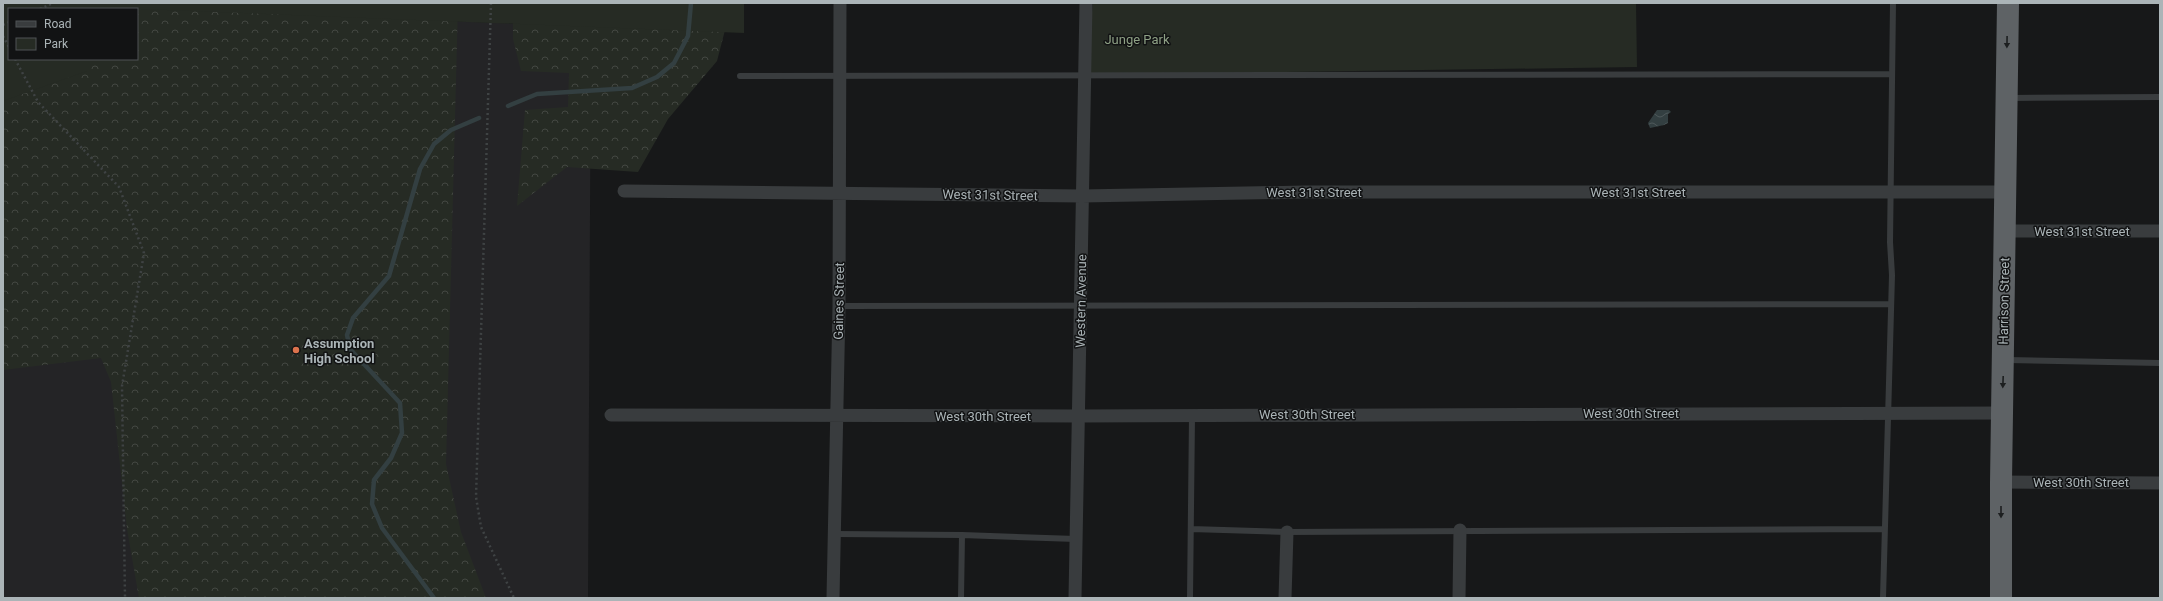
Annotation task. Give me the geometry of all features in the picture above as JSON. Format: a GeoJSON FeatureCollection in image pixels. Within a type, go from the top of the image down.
{"type":"FeatureCollection","features":[{"type":"Feature","properties":{"kind":"highway","name":"Harrison Street"},"geometry":{"type":"LineString","coordinates":[[2001,598],[2001,482],[2004,360],[2008,3]]}},
{"type":"Feature","properties":{"kind":"street","name":"Gaines Street"},"geometry":{"type":"LineString","coordinates":[[833,598],[839,306],[840,3]]}},
{"type":"Feature","properties":{"kind":"street","name":"Western Avenue"},"geometry":{"type":"LineString","coordinates":[[1075,598],[1086,3]]}},
{"type":"Feature","properties":{"kind":"street","name":"West 31st Street"},"geometry":{"type":"LineString","coordinates":[[624,192],[1082,196],[1320,192],[2005,192]]}},
{"type":"Feature","properties":{"kind":"street","name":"West 31st Street"},"geometry":{"type":"LineString","coordinates":[[2005,231],[2160,231]]}},
{"type":"Feature","properties":{"kind":"street","name":"West 30th Street"},"geometry":{"type":"LineString","coordinates":[[611,415],[1078,416],[1888,412],[2002,413]]}},
{"type":"Feature","properties":{"kind":"street","name":"West 30th Street"},"geometry":{"type":"LineString","coordinates":[[2001,482],[2160,483]]}},
{"type":"Feature","properties":{"kind":"street"},"geometry":{"type":"LineString","coordinates":[[1459,598],[1460,530]]}},
{"type":"Feature","properties":{"kind":"street"},"geometry":{"type":"LineString","coordinates":[[1285,598],[1287,532]]}},
{"type":"Feature","properties":{"kind":"lane"},"geometry":{"type":"LineString","coordinates":[[1883,598],[1891,304],[1890,192],[1893,3]]}},
{"type":"Feature","properties":{"kind":"lane"},"geometry":{"type":"LineString","coordinates":[[740,76],[1892,74]]}},
{"type":"Feature","properties":{"kind":"lane"},"geometry":{"type":"LineString","coordinates":[[2006,98],[2160,97]]}},
{"type":"Feature","properties":{"kind":"lane"},"geometry":{"type":"LineString","coordinates":[[839,306],[1891,304]]}},
{"type":"Feature","properties":{"kind":"lane"},"geometry":{"type":"LineString","coordinates":[[2004,360],[2160,363]]}},
{"type":"Feature","properties":{"kind":"lane"},"geometry":{"type":"LineString","coordinates":[[1190,598],[1192,415]]}},
{"type":"Feature","properties":{"kind":"lane"},"geometry":{"type":"LineString","coordinates":[[1191,529],[1287,532],[1885,529]]}},
{"type":"Feature","properties":{"kind":"lane"},"geometry":{"type":"LineString","coordinates":[[835,534],[962,535],[1076,539]]}},
{"type":"Feature","properties":{"kind":"lane"},"geometry":{"type":"LineString","coordinates":[[961,598],[962,535]]}},
{"type":"Feature","properties":{"kind":"path"},"geometry":{"type":"LineString","coordinates":[[42,8],[53,3]]}},
{"type":"Feature","properties":{"kind":"path"},"geometry":{"type":"LineString","coordinates":[[491,3],[476,497],[481,527],[514,598]]}},
{"type":"Feature","properties":{"kind":"path"},"geometry":{"type":"LineString","coordinates":[[3,36],[8,45]]}},
{"type":"Feature","properties":{"kind":"path"},"geometry":{"type":"LineString","coordinates":[[16,60],[38,102],[119,187],[144,252],[122,386],[125,598]]}},
{"type":"Feature","properties":{"kind":"shaded area","name":"Assumption High School"},"geometry":{"type":"Polygon","coordinates":[[[90,6],[138,8],[121,8],[90,6]]]}},
{"type":"Feature","properties":{"kind":"shaded area","name":"Assumption High School"},"geometry":{"type":"Polygon","coordinates":[[[138,8],[591,27],[588,598],[3,598],[3,101],[134,60],[138,60],[138,8]]]}},
{"type":"Feature","properties":{"kind":"green space"},"geometry":{"type":"Polygon","coordinates":[[[3,3],[744,3],[744,33],[138,8],[8,8],[8,60],[87,60],[87,71],[3,101],[3,3]]]}},
{"type":"Feature","properties":{"kind":"green space","name":"Assumption High School"},"geometry":{"type":"Polygon","coordinates":[[[79,3],[458,3],[446,464],[461,532],[486,598],[139,598],[127,529],[111,382],[101,358],[3,370],[3,37],[8,60],[138,60],[138,8],[68,8],[79,3]]]}},
{"type":"Feature","properties":{"kind":"green space"},"geometry":{"type":"Polygon","coordinates":[[[513,3],[732,3],[717,61],[668,119],[638,172],[567,167],[517,206],[525,110],[568,107],[569,73],[521,71],[513,39],[513,3]]]}},
{"type":"Feature","properties":{"kind":"green space","name":"Junge Park"},"geometry":{"type":"Polygon","coordinates":[[[1093,3],[1636,3],[1637,67],[1085,75],[1093,3]]]}},
{"type":"Feature","properties":{"kind":"water"},"geometry":{"type":"Polygon","coordinates":[[[1657,110],[1669,110],[1671,112],[1668,114],[1668,123],[1650,128],[1648,123],[1657,110]]]}},
{"type":"Feature","properties":{"kind":"waterway"},"geometry":{"type":"LineString","coordinates":[[508,106],[537,94],[632,88],[657,77],[674,63],[688,36],[691,3]]}},
{"type":"Feature","properties":{"kind":"waterway"},"geometry":{"type":"LineString","coordinates":[[434,598],[382,528],[372,504],[374,480],[391,458],[402,433],[400,403],[350,349],[347,335],[353,318],[389,276],[420,169],[434,144],[451,130],[479,118]]}},
{"type":"Feature","properties":{"kind":"place","name":"Assumption High School"},"geometry":{"type":"Point","coordinates":[296,350]}}]}
